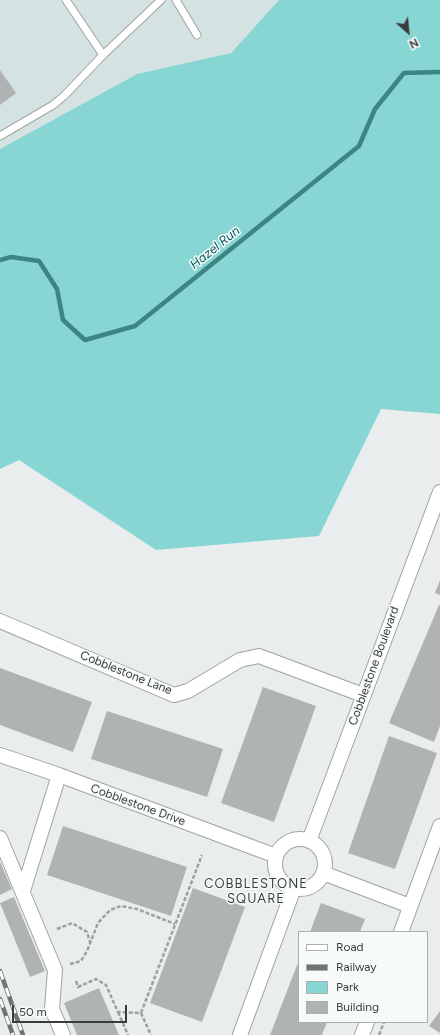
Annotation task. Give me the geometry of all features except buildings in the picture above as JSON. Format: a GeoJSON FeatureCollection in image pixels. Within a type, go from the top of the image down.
{"type":"FeatureCollection","features":[{"type":"Feature","properties":{"kind":"street","name":"Cobblestone Boulevard"},"geometry":{"type":"LineString","coordinates":[[309,841],[440,492]]}},
{"type":"Feature","properties":{"kind":"street","name":"Cobblestone Lane"},"geometry":{"type":"LineString","coordinates":[[0,621],[174,695],[188,691],[240,660],[259,656],[363,695]]}},
{"type":"Feature","properties":{"kind":"street","name":"Cobblestone Drive"},"geometry":{"type":"LineString","coordinates":[[0,755],[59,775],[276,856]]}},
{"type":"Feature","properties":{"kind":"street"},"geometry":{"type":"LineString","coordinates":[[23,891],[59,775]]}},
{"type":"Feature","properties":{"kind":"street"},"geometry":{"type":"LineString","coordinates":[[400,931],[440,826]]}},
{"type":"Feature","properties":{"kind":"street"},"geometry":{"type":"LineString","coordinates":[[0,838],[55,970],[52,1009],[63,1035]]}},
{"type":"Feature","properties":{"kind":"street"},"geometry":{"type":"LineString","coordinates":[[301,839],[309,841],[316,845],[321,851],[324,858],[323,873],[319,879],[308,888],[301,889],[286,885],[280,880],[275,868],[276,856],[280,849],[293,840],[301,839]]}},
{"type":"Feature","properties":{"kind":"street"},"geometry":{"type":"LineString","coordinates":[[323,873],[410,906]]}},
{"type":"Feature","properties":{"kind":"street"},"geometry":{"type":"LineString","coordinates":[[240,1035],[294,888]]}},
{"type":"Feature","properties":{"kind":"street"},"geometry":{"type":"LineString","coordinates":[[362,1035],[367,1023]]}},
{"type":"Feature","properties":{"kind":"lane"},"geometry":{"type":"LineString","coordinates":[[66,0],[104,55]]}},
{"type":"Feature","properties":{"kind":"lane"},"geometry":{"type":"LineString","coordinates":[[0,136],[53,105],[64,96],[161,0]]}},
{"type":"Feature","properties":{"kind":"lane"},"geometry":{"type":"LineString","coordinates":[[176,0],[196,35]]}},
{"type":"Feature","properties":{"kind":"path"},"geometry":{"type":"LineString","coordinates":[[151,1035],[141,1013],[202,855]]}},
{"type":"Feature","properties":{"kind":"path"},"geometry":{"type":"LineString","coordinates":[[70,964],[81,960],[98,922],[110,910],[121,906],[138,909],[175,924]]}},
{"type":"Feature","properties":{"kind":"path"},"geometry":{"type":"LineString","coordinates":[[57,929],[72,923],[87,932],[90,942]]}},
{"type":"Feature","properties":{"kind":"path"},"geometry":{"type":"LineString","coordinates":[[76,981],[78,987],[96,979],[106,985],[128,1035]]}},
{"type":"Feature","properties":{"kind":"path"},"geometry":{"type":"LineString","coordinates":[[118,1012],[141,1013]]}},
{"type":"Feature","properties":{"kind":"shaded area"},"geometry":{"type":"Polygon","coordinates":[[[0,0],[279,0],[231,53],[137,74],[0,149],[0,0]]]}},
{"type":"Feature","properties":{"kind":"green space"},"geometry":{"type":"Polygon","coordinates":[[[279,0],[440,0],[440,414],[381,409],[319,536],[156,550],[19,460],[0,469],[0,149],[137,74],[231,53],[279,0]]]}},
{"type":"Feature","properties":{"kind":"waterway","name":"Hazel Run"},"geometry":{"type":"LineString","coordinates":[[0,260],[11,257],[39,261],[57,289],[63,320],[85,340],[135,326],[359,146],[375,109],[404,73],[440,72]]}},
{"type":"Feature","properties":{"kind":"railway"},"geometry":{"type":"LineString","coordinates":[[0,971],[23,1035]]}},
{"type":"Feature","properties":{"kind":"railway"},"geometry":{"type":"LineString","coordinates":[[0,999],[13,1035]]}},
{"type":"Feature","properties":{"kind":"district","name":"COBBLESTONE SQUARE"},"geometry":{"type":"Point","coordinates":[256,892]}}]}
